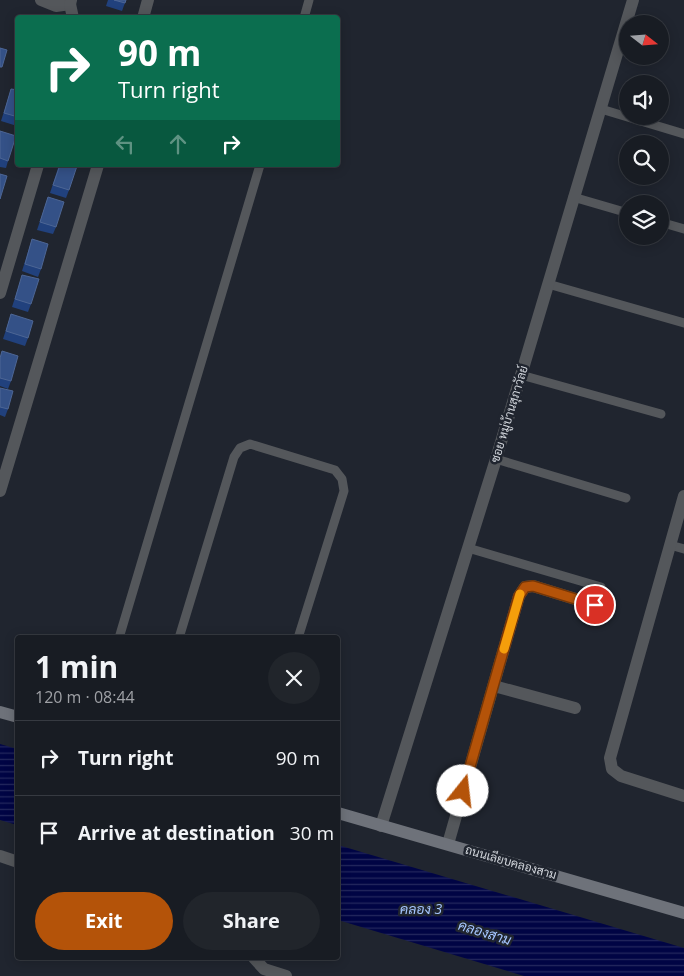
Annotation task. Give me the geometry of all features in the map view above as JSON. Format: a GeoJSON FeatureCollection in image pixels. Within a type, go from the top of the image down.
{"type":"FeatureCollection","features":[{"type":"Feature","properties":{"kind":"main road"},"geometry":{"type":"LineString","coordinates":[[0,712],[15,716]]}},
{"type":"Feature","properties":{"kind":"main road","name":"ถนนเลียบคลองสาม"},"geometry":{"type":"LineString","coordinates":[[340,814],[684,913]]}},
{"type":"Feature","properties":{"kind":"street"},"geometry":{"type":"LineString","coordinates":[[41,0],[56,6],[70,2],[72,15]]}},
{"type":"Feature","properties":{"kind":"street"},"geometry":{"type":"LineString","coordinates":[[144,15],[148,0]]}},
{"type":"Feature","properties":{"kind":"street","name":"ซอย หมู่บ้านสุภาวัลย์"},"geometry":{"type":"LineString","coordinates":[[381,826],[496,459],[573,197],[634,0]]}},
{"type":"Feature","properties":{"kind":"street"},"geometry":{"type":"LineString","coordinates":[[0,293],[37,167]]}},
{"type":"Feature","properties":{"kind":"street"},"geometry":{"type":"LineString","coordinates":[[0,491],[97,167]]}},
{"type":"Feature","properties":{"kind":"street"},"geometry":{"type":"LineString","coordinates":[[684,496],[610,758],[612,769],[621,776],[684,796]]}},
{"type":"Feature","properties":{"kind":"street"},"geometry":{"type":"LineString","coordinates":[[448,844],[519,596],[525,587],[533,586],[595,605]]}},
{"type":"Feature","properties":{"kind":"street"},"geometry":{"type":"LineString","coordinates":[[494,686],[575,708]]}},
{"type":"Feature","properties":{"kind":"street"},"geometry":{"type":"LineString","coordinates":[[0,856],[15,861]]}},
{"type":"Feature","properties":{"kind":"street"},"geometry":{"type":"LineString","coordinates":[[256,960],[264,969],[286,976]]}},
{"type":"Feature","properties":{"kind":"lane"},"geometry":{"type":"LineString","coordinates":[[305,15],[309,0]]}},
{"type":"Feature","properties":{"kind":"lane"},"geometry":{"type":"LineString","coordinates":[[601,109],[684,134]]}},
{"type":"Feature","properties":{"kind":"lane"},"geometry":{"type":"LineString","coordinates":[[120,635],[259,167]]}},
{"type":"Feature","properties":{"kind":"lane"},"geometry":{"type":"LineString","coordinates":[[573,197],[619,210]]}},
{"type":"Feature","properties":{"kind":"lane"},"geometry":{"type":"LineString","coordinates":[[669,225],[684,229]]}},
{"type":"Feature","properties":{"kind":"lane"},"geometry":{"type":"LineString","coordinates":[[548,284],[684,323]]}},
{"type":"Feature","properties":{"kind":"lane"},"geometry":{"type":"LineString","coordinates":[[521,374],[661,414]]}},
{"type":"Feature","properties":{"kind":"lane"},"geometry":{"type":"LineString","coordinates":[[180,635],[234,456],[240,448],[250,444],[335,470],[342,479],[344,491],[299,635]]}},
{"type":"Feature","properties":{"kind":"lane"},"geometry":{"type":"LineString","coordinates":[[496,459],[626,498]]}},
{"type":"Feature","properties":{"kind":"lane"},"geometry":{"type":"LineString","coordinates":[[670,545],[684,549]]}},
{"type":"Feature","properties":{"kind":"lane"},"geometry":{"type":"LineString","coordinates":[[468,548],[601,587]]}},
{"type":"Feature","properties":{"kind":"water"},"geometry":{"type":"Polygon","coordinates":[[[0,744],[15,748],[15,824],[0,820],[0,744]]]}},
{"type":"Feature","properties":{"kind":"water","name":"คลอง 3"},"geometry":{"type":"Polygon","coordinates":[[[340,846],[684,948],[684,976],[524,976],[340,921],[340,846]]]}},
{"type":"Feature","properties":{"kind":"building"},"geometry":{"type":"Polygon","coordinates":[[[114,0],[126,0],[125,3],[114,0]]]}},
{"type":"Feature","properties":{"kind":"building"},"geometry":{"type":"Polygon","coordinates":[[[0,48],[7,50],[2,67],[0,67],[0,48]]]}},
{"type":"Feature","properties":{"kind":"building"},"geometry":{"type":"Polygon","coordinates":[[[11,89],[15,90],[15,116],[4,113],[11,89]]]}},
{"type":"Feature","properties":{"kind":"building"},"geometry":{"type":"Polygon","coordinates":[[[0,131],[15,136],[15,139],[8,161],[0,158],[0,131]]]}},
{"type":"Feature","properties":{"kind":"building"},"geometry":{"type":"Polygon","coordinates":[[[59,167],[77,167],[69,190],[53,185],[59,167]]]}},
{"type":"Feature","properties":{"kind":"building"},"geometry":{"type":"Polygon","coordinates":[[[0,174],[7,176],[0,199],[0,174]]]}},
{"type":"Feature","properties":{"kind":"building"},"geometry":{"type":"Polygon","coordinates":[[[48,197],[64,202],[56,227],[40,222],[48,197]]]}},
{"type":"Feature","properties":{"kind":"building"},"geometry":{"type":"Polygon","coordinates":[[[32,239],[48,244],[41,269],[25,264],[32,239]]]}},
{"type":"Feature","properties":{"kind":"building"},"geometry":{"type":"Polygon","coordinates":[[[22,275],[39,279],[31,304],[15,299],[22,275]]]}},
{"type":"Feature","properties":{"kind":"building"},"geometry":{"type":"Polygon","coordinates":[[[11,314],[33,321],[28,338],[6,331],[11,314]]]}},
{"type":"Feature","properties":{"kind":"building"},"geometry":{"type":"Polygon","coordinates":[[[2,351],[18,356],[11,381],[0,378],[2,351]]]}},
{"type":"Feature","properties":{"kind":"building"},"geometry":{"type":"Polygon","coordinates":[[[0,388],[13,391],[8,409],[0,407],[0,388]]]}},
{"type":"Feature","properties":{"kind":"slow traffic"},"geometry":{"type":"LineString","coordinates":[[504,649],[520,594]]}},
{"type":"Feature","properties":{"kind":"route"},"geometry":{"type":"LineString","coordinates":[[463,791],[519,596],[525,587],[533,586],[595,605]]}},
{"type":"Feature","properties":{"kind":"water label","name":"คลองสาม"},"geometry":{"type":"Point","coordinates":[485,932]}}]}
